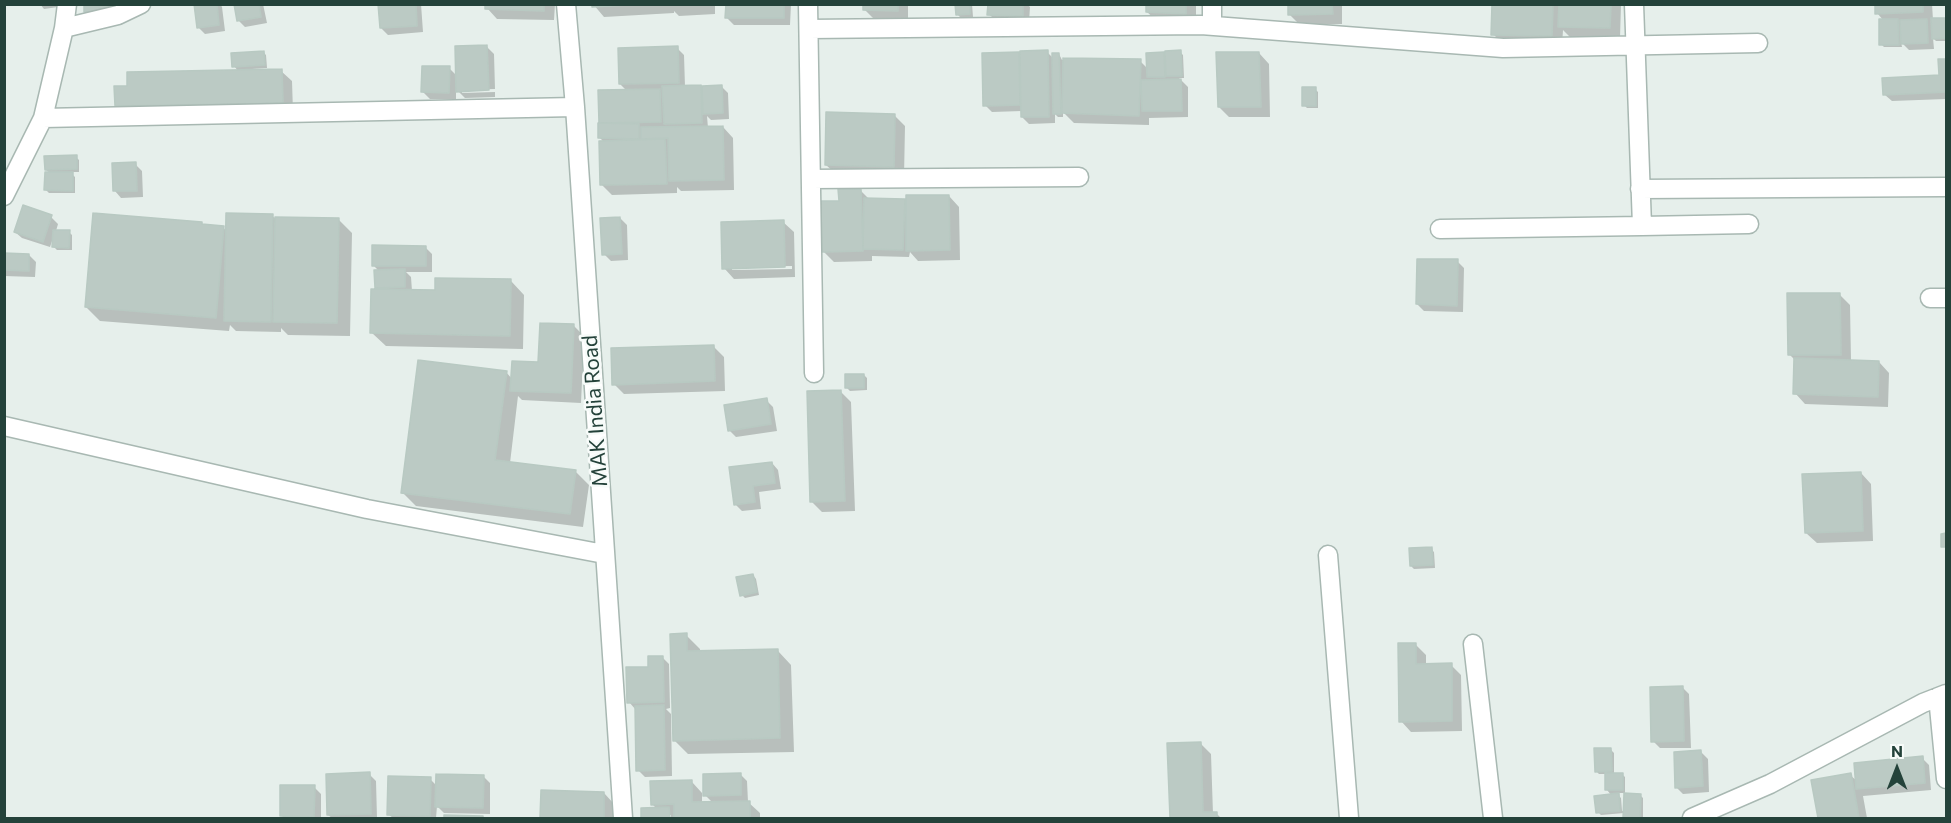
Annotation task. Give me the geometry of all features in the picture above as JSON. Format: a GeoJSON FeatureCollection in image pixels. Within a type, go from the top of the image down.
{"type":"FeatureCollection","features":[{"type":"Feature","properties":{"kind":"street"},"geometry":{"type":"LineString","coordinates":[[4,196],[43,118],[64,28],[67,4]]}},
{"type":"Feature","properties":{"kind":"street"},"geometry":{"type":"LineString","coordinates":[[64,28],[118,15],[141,4]]}},
{"type":"Feature","properties":{"kind":"street","name":"MAK India Road"},"geometry":{"type":"LineString","coordinates":[[566,4],[575,107],[622,819]]}},
{"type":"Feature","properties":{"kind":"street"},"geometry":{"type":"LineString","coordinates":[[808,4],[814,373]]}},
{"type":"Feature","properties":{"kind":"street"},"geometry":{"type":"LineString","coordinates":[[1212,4],[1212,26]]}},
{"type":"Feature","properties":{"kind":"street"},"geometry":{"type":"LineString","coordinates":[[1634,4],[1642,226]]}},
{"type":"Feature","properties":{"kind":"street"},"geometry":{"type":"LineString","coordinates":[[809,29],[1212,26],[1503,48],[1758,43]]}},
{"type":"Feature","properties":{"kind":"street"},"geometry":{"type":"LineString","coordinates":[[43,118],[575,107]]}},
{"type":"Feature","properties":{"kind":"street"},"geometry":{"type":"LineString","coordinates":[[811,179],[1080,177]]}},
{"type":"Feature","properties":{"kind":"street"},"geometry":{"type":"LineString","coordinates":[[1640,189],[1947,187]]}},
{"type":"Feature","properties":{"kind":"street"},"geometry":{"type":"LineString","coordinates":[[1440,229],[1749,224]]}},
{"type":"Feature","properties":{"kind":"street"},"geometry":{"type":"LineString","coordinates":[[4,426],[367,509],[604,554]]}},
{"type":"Feature","properties":{"kind":"street"},"geometry":{"type":"LineString","coordinates":[[1328,555],[1349,819]]}},
{"type":"Feature","properties":{"kind":"street"},"geometry":{"type":"LineString","coordinates":[[1473,644],[1493,819]]}},
{"type":"Feature","properties":{"kind":"street"},"geometry":{"type":"LineString","coordinates":[[1692,819],[1770,784],[1942,695],[1947,779]]}},
{"type":"Feature","properties":{"kind":"building"},"geometry":{"type":"Polygon","coordinates":[[[84,4],[114,4],[114,11],[84,12],[84,4]]]}},
{"type":"Feature","properties":{"kind":"building"},"geometry":{"type":"Polygon","coordinates":[[[194,4],[217,4],[219,25],[197,28],[194,4]]]}},
{"type":"Feature","properties":{"kind":"building"},"geometry":{"type":"Polygon","coordinates":[[[234,4],[259,4],[261,17],[237,21],[234,4]]]}},
{"type":"Feature","properties":{"kind":"building"},"geometry":{"type":"Polygon","coordinates":[[[378,4],[416,4],[417,26],[380,28],[378,4]]]}},
{"type":"Feature","properties":{"kind":"building"},"geometry":{"type":"Polygon","coordinates":[[[485,4],[544,4],[544,11],[485,9],[485,4]]]}},
{"type":"Feature","properties":{"kind":"building"},"geometry":{"type":"Polygon","coordinates":[[[592,4],[643,4],[592,7],[592,4]]]}},
{"type":"Feature","properties":{"kind":"building"},"geometry":{"type":"Polygon","coordinates":[[[726,4],[784,4],[784,18],[725,18],[726,4]]]}},
{"type":"Feature","properties":{"kind":"building"},"geometry":{"type":"Polygon","coordinates":[[[863,4],[898,4],[898,11],[863,10],[863,4]]]}},
{"type":"Feature","properties":{"kind":"building"},"geometry":{"type":"Polygon","coordinates":[[[955,4],[970,4],[970,14],[956,15],[955,4]]]}},
{"type":"Feature","properties":{"kind":"building"},"geometry":{"type":"Polygon","coordinates":[[[988,4],[1023,4],[1023,16],[987,15],[988,4]]]}},
{"type":"Feature","properties":{"kind":"building"},"geometry":{"type":"Polygon","coordinates":[[[1146,4],[1186,4],[1186,14],[1146,12],[1146,4]]]}},
{"type":"Feature","properties":{"kind":"building"},"geometry":{"type":"Polygon","coordinates":[[[1288,4],[1332,4],[1333,14],[1288,15],[1288,4]]]}},
{"type":"Feature","properties":{"kind":"building"},"geometry":{"type":"Polygon","coordinates":[[[1492,4],[1553,4],[1552,36],[1491,35],[1492,4]]]}},
{"type":"Feature","properties":{"kind":"building"},"geometry":{"type":"Polygon","coordinates":[[[1559,4],[1611,4],[1610,28],[1558,27],[1559,4]]]}},
{"type":"Feature","properties":{"kind":"building"},"geometry":{"type":"Polygon","coordinates":[[[1875,4],[1923,4],[1923,12],[1875,14],[1875,4]]]}},
{"type":"Feature","properties":{"kind":"building"},"geometry":{"type":"Polygon","coordinates":[[[1931,18],[1945,18],[1946,38],[1932,39],[1931,18]]]}},
{"type":"Feature","properties":{"kind":"building"},"geometry":{"type":"Polygon","coordinates":[[[1879,19],[1898,19],[1899,45],[1879,45],[1879,19]]]}},
{"type":"Feature","properties":{"kind":"building"},"geometry":{"type":"Polygon","coordinates":[[[1927,19],[1928,43],[1901,44],[1900,20],[1927,19]]]}},
{"type":"Feature","properties":{"kind":"building"},"geometry":{"type":"Polygon","coordinates":[[[487,45],[489,90],[456,92],[455,46],[487,45]]]}},
{"type":"Feature","properties":{"kind":"building"},"geometry":{"type":"Polygon","coordinates":[[[678,46],[679,83],[619,84],[618,48],[678,46]]]}},
{"type":"Feature","properties":{"kind":"building"},"geometry":{"type":"Polygon","coordinates":[[[1048,50],[1049,117],[1021,117],[1020,51],[1048,50]]]}},
{"type":"Feature","properties":{"kind":"building"},"geometry":{"type":"Polygon","coordinates":[[[1181,50],[1182,76],[1166,76],[1165,51],[1181,50]]]}},
{"type":"Feature","properties":{"kind":"building"},"geometry":{"type":"Polygon","coordinates":[[[264,51],[265,65],[232,67],[231,53],[264,51]]]}},
{"type":"Feature","properties":{"kind":"building"},"geometry":{"type":"Polygon","coordinates":[[[1019,52],[1020,105],[983,106],[982,53],[1019,52]]]}},
{"type":"Feature","properties":{"kind":"building"},"geometry":{"type":"Polygon","coordinates":[[[1164,52],[1165,77],[1147,77],[1146,53],[1164,52]]]}},
{"type":"Feature","properties":{"kind":"building"},"geometry":{"type":"Polygon","coordinates":[[[1216,52],[1259,52],[1261,107],[1218,107],[1216,52]]]}},
{"type":"Feature","properties":{"kind":"building"},"geometry":{"type":"Polygon","coordinates":[[[1052,53],[1059,53],[1061,114],[1053,114],[1052,53]]]}},
{"type":"Feature","properties":{"kind":"building"},"geometry":{"type":"Polygon","coordinates":[[[1063,58],[1141,59],[1139,116],[1062,113],[1063,58]]]}},
{"type":"Feature","properties":{"kind":"building"},"geometry":{"type":"Polygon","coordinates":[[[1938,59],[1946,59],[1946,92],[1883,95],[1882,78],[1939,75],[1938,59]]]}},
{"type":"Feature","properties":{"kind":"building"},"geometry":{"type":"Polygon","coordinates":[[[422,66],[450,66],[449,93],[421,92],[422,66]]]}},
{"type":"Feature","properties":{"kind":"building"},"geometry":{"type":"Polygon","coordinates":[[[282,69],[283,103],[115,106],[114,86],[127,86],[127,72],[282,69]]]}},
{"type":"Feature","properties":{"kind":"building"},"geometry":{"type":"Polygon","coordinates":[[[1181,79],[1182,111],[1142,111],[1141,80],[1181,79]]]}},
{"type":"Feature","properties":{"kind":"building"},"geometry":{"type":"Polygon","coordinates":[[[701,85],[702,123],[664,124],[662,86],[701,85]]]}},
{"type":"Feature","properties":{"kind":"building"},"geometry":{"type":"Polygon","coordinates":[[[722,85],[723,113],[703,114],[702,86],[722,85]]]}},
{"type":"Feature","properties":{"kind":"building"},"geometry":{"type":"Polygon","coordinates":[[[1302,87],[1316,87],[1316,106],[1302,106],[1302,87]]]}},
{"type":"Feature","properties":{"kind":"building"},"geometry":{"type":"Polygon","coordinates":[[[660,89],[661,122],[599,123],[598,90],[660,89]]]}},
{"type":"Feature","properties":{"kind":"building"},"geometry":{"type":"Polygon","coordinates":[[[826,112],[895,114],[894,167],[825,165],[826,112]]]}},
{"type":"Feature","properties":{"kind":"building"},"geometry":{"type":"Polygon","coordinates":[[[598,123],[639,124],[639,139],[598,138],[598,123]]]}},
{"type":"Feature","properties":{"kind":"building"},"geometry":{"type":"Polygon","coordinates":[[[723,126],[724,180],[669,181],[668,138],[641,139],[641,127],[723,126]]]}},
{"type":"Feature","properties":{"kind":"building"},"geometry":{"type":"Polygon","coordinates":[[[665,139],[667,184],[600,185],[599,141],[665,139]]]}},
{"type":"Feature","properties":{"kind":"building"},"geometry":{"type":"Polygon","coordinates":[[[77,155],[77,169],[45,170],[44,156],[77,155]]]}},
{"type":"Feature","properties":{"kind":"building"},"geometry":{"type":"Polygon","coordinates":[[[136,162],[137,191],[113,191],[112,163],[136,162]]]}},
{"type":"Feature","properties":{"kind":"building"},"geometry":{"type":"Polygon","coordinates":[[[45,172],[73,172],[73,191],[44,190],[45,172]]]}},
{"type":"Feature","properties":{"kind":"building"},"geometry":{"type":"Polygon","coordinates":[[[838,189],[861,189],[863,251],[822,252],[821,201],[839,201],[838,189]]]}},
{"type":"Feature","properties":{"kind":"building"},"geometry":{"type":"Polygon","coordinates":[[[906,195],[949,195],[950,250],[906,251],[906,195]]]}},
{"type":"Feature","properties":{"kind":"building"},"geometry":{"type":"Polygon","coordinates":[[[864,198],[905,199],[903,250],[863,249],[864,198]]]}},
{"type":"Feature","properties":{"kind":"building"},"geometry":{"type":"Polygon","coordinates":[[[23,205],[52,215],[43,242],[14,232],[23,205]]]}},
{"type":"Feature","properties":{"kind":"building"},"geometry":{"type":"Polygon","coordinates":[[[93,213],[202,222],[202,224],[224,226],[216,318],[85,307],[93,213]]]}},
{"type":"Feature","properties":{"kind":"building"},"geometry":{"type":"Polygon","coordinates":[[[226,213],[273,214],[271,322],[224,321],[226,213]]]}},
{"type":"Feature","properties":{"kind":"building"},"geometry":{"type":"Polygon","coordinates":[[[275,217],[339,218],[337,323],[273,322],[275,217]]]}},
{"type":"Feature","properties":{"kind":"building"},"geometry":{"type":"Polygon","coordinates":[[[620,217],[622,254],[602,255],[600,218],[620,217]]]}},
{"type":"Feature","properties":{"kind":"building"},"geometry":{"type":"Polygon","coordinates":[[[784,220],[785,267],[722,269],[721,222],[784,220]]]}},
{"type":"Feature","properties":{"kind":"building"},"geometry":{"type":"Polygon","coordinates":[[[53,230],[70,230],[69,248],[52,247],[53,230]]]}},
{"type":"Feature","properties":{"kind":"building"},"geometry":{"type":"Polygon","coordinates":[[[372,245],[426,246],[426,266],[372,266],[372,245]]]}},
{"type":"Feature","properties":{"kind":"building"},"geometry":{"type":"Polygon","coordinates":[[[4,253],[29,254],[29,271],[4,270],[4,253]]]}},
{"type":"Feature","properties":{"kind":"building"},"geometry":{"type":"Polygon","coordinates":[[[1417,259],[1458,259],[1457,306],[1416,304],[1417,259]]]}},
{"type":"Feature","properties":{"kind":"building"},"geometry":{"type":"Polygon","coordinates":[[[405,269],[405,287],[375,288],[374,270],[405,269]]]}},
{"type":"Feature","properties":{"kind":"building"},"geometry":{"type":"Polygon","coordinates":[[[435,278],[511,279],[510,336],[370,333],[371,289],[435,290],[435,278]]]}},
{"type":"Feature","properties":{"kind":"building"},"geometry":{"type":"Polygon","coordinates":[[[1787,293],[1840,293],[1841,355],[1788,355],[1787,293]]]}},
{"type":"Feature","properties":{"kind":"building"},"geometry":{"type":"Polygon","coordinates":[[[540,323],[574,324],[571,393],[510,391],[512,361],[538,362],[540,323]]]}},
{"type":"Feature","properties":{"kind":"building"},"geometry":{"type":"Polygon","coordinates":[[[714,345],[715,381],[612,385],[611,348],[714,345]]]}},
{"type":"Feature","properties":{"kind":"building"},"geometry":{"type":"Polygon","coordinates":[[[1794,358],[1879,361],[1878,397],[1793,394],[1794,358]]]}},
{"type":"Feature","properties":{"kind":"building"},"geometry":{"type":"Polygon","coordinates":[[[418,360],[507,371],[495,460],[576,470],[570,514],[401,493],[418,360]]]}},
{"type":"Feature","properties":{"kind":"building"},"geometry":{"type":"Polygon","coordinates":[[[845,374],[864,374],[864,388],[845,388],[845,374]]]}},
{"type":"Feature","properties":{"kind":"building"},"geometry":{"type":"Polygon","coordinates":[[[841,390],[845,501],[810,502],[807,391],[841,390]]]}},
{"type":"Feature","properties":{"kind":"building"},"geometry":{"type":"Polygon","coordinates":[[[767,398],[771,424],[728,431],[724,405],[767,398]]]}},
{"type":"Feature","properties":{"kind":"building"},"geometry":{"type":"Polygon","coordinates":[[[772,462],[775,483],[753,486],[755,502],[734,505],[729,467],[772,462]]]}},
{"type":"Feature","properties":{"kind":"building"},"geometry":{"type":"Polygon","coordinates":[[[1861,472],[1863,531],[1805,533],[1802,474],[1861,472]]]}},
{"type":"Feature","properties":{"kind":"building"},"geometry":{"type":"Polygon","coordinates":[[[1946,533],[1946,547],[1941,547],[1941,534],[1946,533]]]}},
{"type":"Feature","properties":{"kind":"building"},"geometry":{"type":"Polygon","coordinates":[[[1432,547],[1433,565],[1410,566],[1409,548],[1432,547]]]}},
{"type":"Feature","properties":{"kind":"building"},"geometry":{"type":"Polygon","coordinates":[[[753,574],[757,592],[740,596],[736,577],[753,574]]]}},
{"type":"Feature","properties":{"kind":"building"},"geometry":{"type":"Polygon","coordinates":[[[687,633],[687,651],[778,649],[780,738],[673,741],[670,634],[687,633]]]}},
{"type":"Feature","properties":{"kind":"building"},"geometry":{"type":"Polygon","coordinates":[[[1398,643],[1416,643],[1416,664],[1452,663],[1452,721],[1399,722],[1398,643]]]}},
{"type":"Feature","properties":{"kind":"building"},"geometry":{"type":"Polygon","coordinates":[[[648,656],[663,656],[664,702],[627,703],[626,667],[648,667],[648,656]]]}},
{"type":"Feature","properties":{"kind":"building"},"geometry":{"type":"Polygon","coordinates":[[[1683,686],[1684,741],[1651,742],[1650,687],[1683,686]]]}},
{"type":"Feature","properties":{"kind":"building"},"geometry":{"type":"Polygon","coordinates":[[[664,705],[665,770],[636,771],[635,706],[664,705]]]}},
{"type":"Feature","properties":{"kind":"building"},"geometry":{"type":"Polygon","coordinates":[[[1201,742],[1203,812],[1217,812],[1217,818],[1170,818],[1167,743],[1201,742]]]}},
{"type":"Feature","properties":{"kind":"building"},"geometry":{"type":"Polygon","coordinates":[[[1594,748],[1611,748],[1612,771],[1595,772],[1594,748]]]}},
{"type":"Feature","properties":{"kind":"building"},"geometry":{"type":"Polygon","coordinates":[[[1701,750],[1703,786],[1675,788],[1674,752],[1701,750]]]}},
{"type":"Feature","properties":{"kind":"building"},"geometry":{"type":"Polygon","coordinates":[[[1923,756],[1925,783],[1856,789],[1854,763],[1923,756]]]}},
{"type":"Feature","properties":{"kind":"building"},"geometry":{"type":"Polygon","coordinates":[[[370,772],[371,814],[327,815],[326,774],[370,772]]]}},
{"type":"Feature","properties":{"kind":"building"},"geometry":{"type":"Polygon","coordinates":[[[741,773],[741,795],[703,796],[703,774],[741,773]]]}},
{"type":"Feature","properties":{"kind":"building"},"geometry":{"type":"Polygon","coordinates":[[[1605,773],[1623,773],[1623,790],[1605,790],[1605,773]]]}},
{"type":"Feature","properties":{"kind":"building"},"geometry":{"type":"Polygon","coordinates":[[[1851,773],[1859,818],[1818,818],[1811,780],[1851,773]]]}},
{"type":"Feature","properties":{"kind":"building"},"geometry":{"type":"Polygon","coordinates":[[[436,774],[484,775],[483,808],[435,807],[436,774]]]}},
{"type":"Feature","properties":{"kind":"building"},"geometry":{"type":"Polygon","coordinates":[[[388,776],[431,777],[430,816],[387,815],[388,776]]]}},
{"type":"Feature","properties":{"kind":"building"},"geometry":{"type":"Polygon","coordinates":[[[692,780],[692,802],[750,801],[750,818],[674,818],[674,804],[651,805],[650,781],[692,780]]]}},
{"type":"Feature","properties":{"kind":"building"},"geometry":{"type":"Polygon","coordinates":[[[280,785],[315,785],[314,817],[280,816],[280,785]]]}},
{"type":"Feature","properties":{"kind":"building"},"geometry":{"type":"Polygon","coordinates":[[[541,790],[604,792],[604,818],[540,818],[541,790]]]}},
{"type":"Feature","properties":{"kind":"building"},"geometry":{"type":"Polygon","coordinates":[[[1619,793],[1620,811],[1596,813],[1594,796],[1619,793]]]}},
{"type":"Feature","properties":{"kind":"building"},"geometry":{"type":"Polygon","coordinates":[[[1624,793],[1641,794],[1640,818],[1623,818],[1624,793]]]}},
{"type":"Feature","properties":{"kind":"building"},"geometry":{"type":"Polygon","coordinates":[[[669,807],[670,818],[641,818],[641,808],[669,807]]]}},
{"type":"Feature","properties":{"kind":"building"},"geometry":{"type":"Polygon","coordinates":[[[444,815],[483,816],[483,818],[444,818],[444,815]]]}}]}
